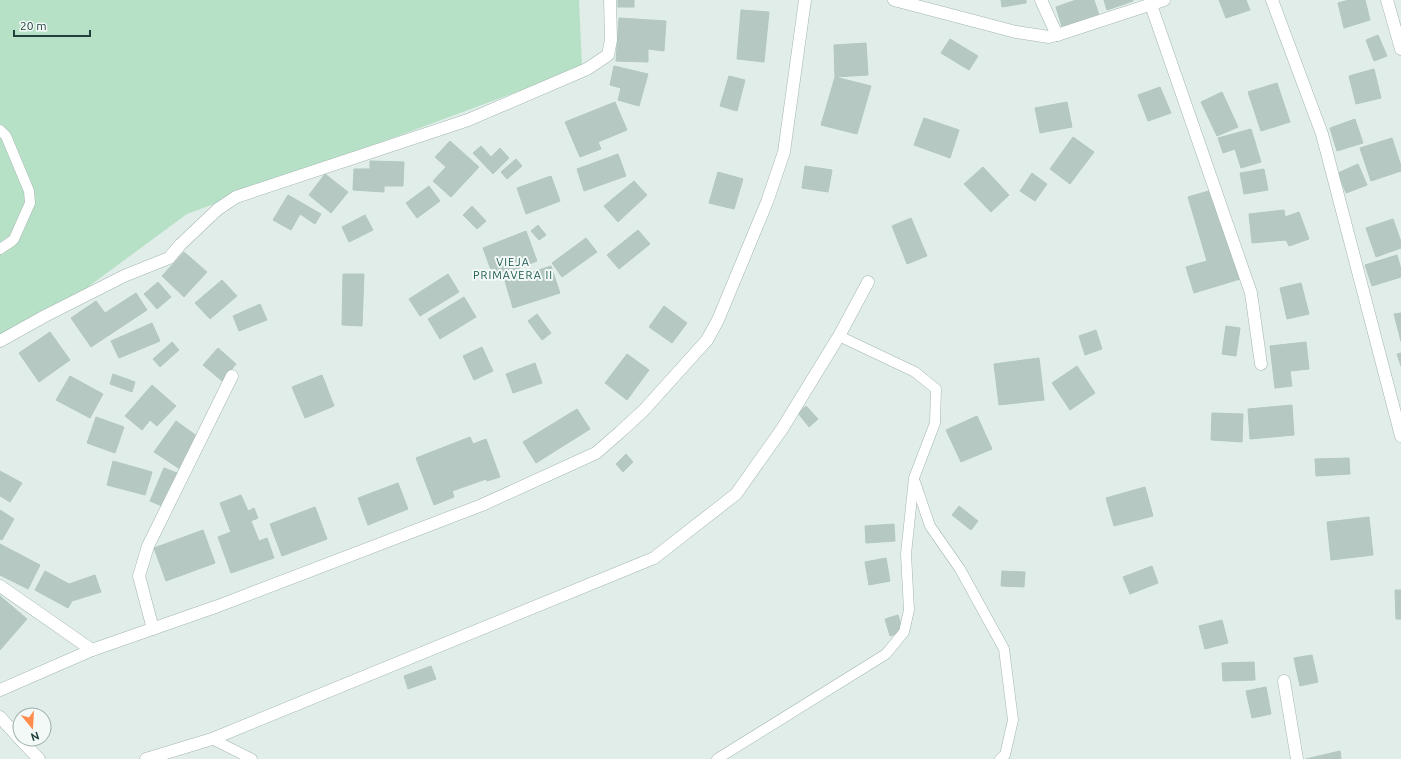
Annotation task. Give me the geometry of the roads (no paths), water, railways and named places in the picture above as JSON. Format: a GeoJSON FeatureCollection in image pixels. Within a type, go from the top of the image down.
{"type":"FeatureCollection","features":[{"type":"Feature","properties":{"kind":"street"},"geometry":{"type":"LineString","coordinates":[[0,341],[112,282],[168,258],[213,215],[236,197],[468,120],[587,69],[608,55],[611,40],[610,0]]}},
{"type":"Feature","properties":{"kind":"street"},"geometry":{"type":"LineString","coordinates":[[0,690],[92,650],[218,606],[482,505],[596,452],[619,433],[644,410],[707,340],[713,330],[767,202],[784,152],[805,0]]}},
{"type":"Feature","properties":{"kind":"street"},"geometry":{"type":"LineString","coordinates":[[894,0],[1016,32],[1049,37],[1164,0]]}},
{"type":"Feature","properties":{"kind":"street"},"geometry":{"type":"LineString","coordinates":[[1041,0],[1057,35]]}},
{"type":"Feature","properties":{"kind":"street"},"geometry":{"type":"LineString","coordinates":[[1272,0],[1322,134],[1401,436]]}},
{"type":"Feature","properties":{"kind":"street"},"geometry":{"type":"LineString","coordinates":[[1387,0],[1401,49]]}},
{"type":"Feature","properties":{"kind":"street"},"geometry":{"type":"LineString","coordinates":[[1152,5],[1251,293],[1261,364]]}},
{"type":"Feature","properties":{"kind":"street"},"geometry":{"type":"LineString","coordinates":[[146,759],[212,739],[654,558],[736,494],[782,429],[839,336],[868,282]]}},
{"type":"Feature","properties":{"kind":"street"},"geometry":{"type":"LineString","coordinates":[[153,629],[139,576],[148,546],[232,376]]}},
{"type":"Feature","properties":{"kind":"street"},"geometry":{"type":"LineString","coordinates":[[0,586],[92,650]]}},
{"type":"Feature","properties":{"kind":"street"},"geometry":{"type":"LineString","coordinates":[[1284,681],[1297,759]]}},
{"type":"Feature","properties":{"kind":"street"},"geometry":{"type":"LineString","coordinates":[[0,717],[12,730]]}},
{"type":"Feature","properties":{"kind":"street"},"geometry":{"type":"LineString","coordinates":[[28,747],[39,759]]}},
{"type":"Feature","properties":{"kind":"lane"},"geometry":{"type":"LineString","coordinates":[[0,130],[6,136],[29,191],[30,203],[14,239],[0,250]]}},
{"type":"Feature","properties":{"kind":"lane"},"geometry":{"type":"LineString","coordinates":[[717,759],[886,654],[904,632],[909,610],[906,554],[914,478],[935,423],[936,388],[915,372],[839,336]]}},
{"type":"Feature","properties":{"kind":"lane"},"geometry":{"type":"LineString","coordinates":[[914,478],[930,526],[960,569],[1004,649],[1013,720],[1005,758]]}},
{"type":"Feature","properties":{"kind":"lane"},"geometry":{"type":"LineString","coordinates":[[212,739],[252,759]]}},
{"type":"Feature","properties":{"kind":"district","name":"VIEJA PRIMAVERA II"},"geometry":{"type":"Point","coordinates":[513,268]}}]}
